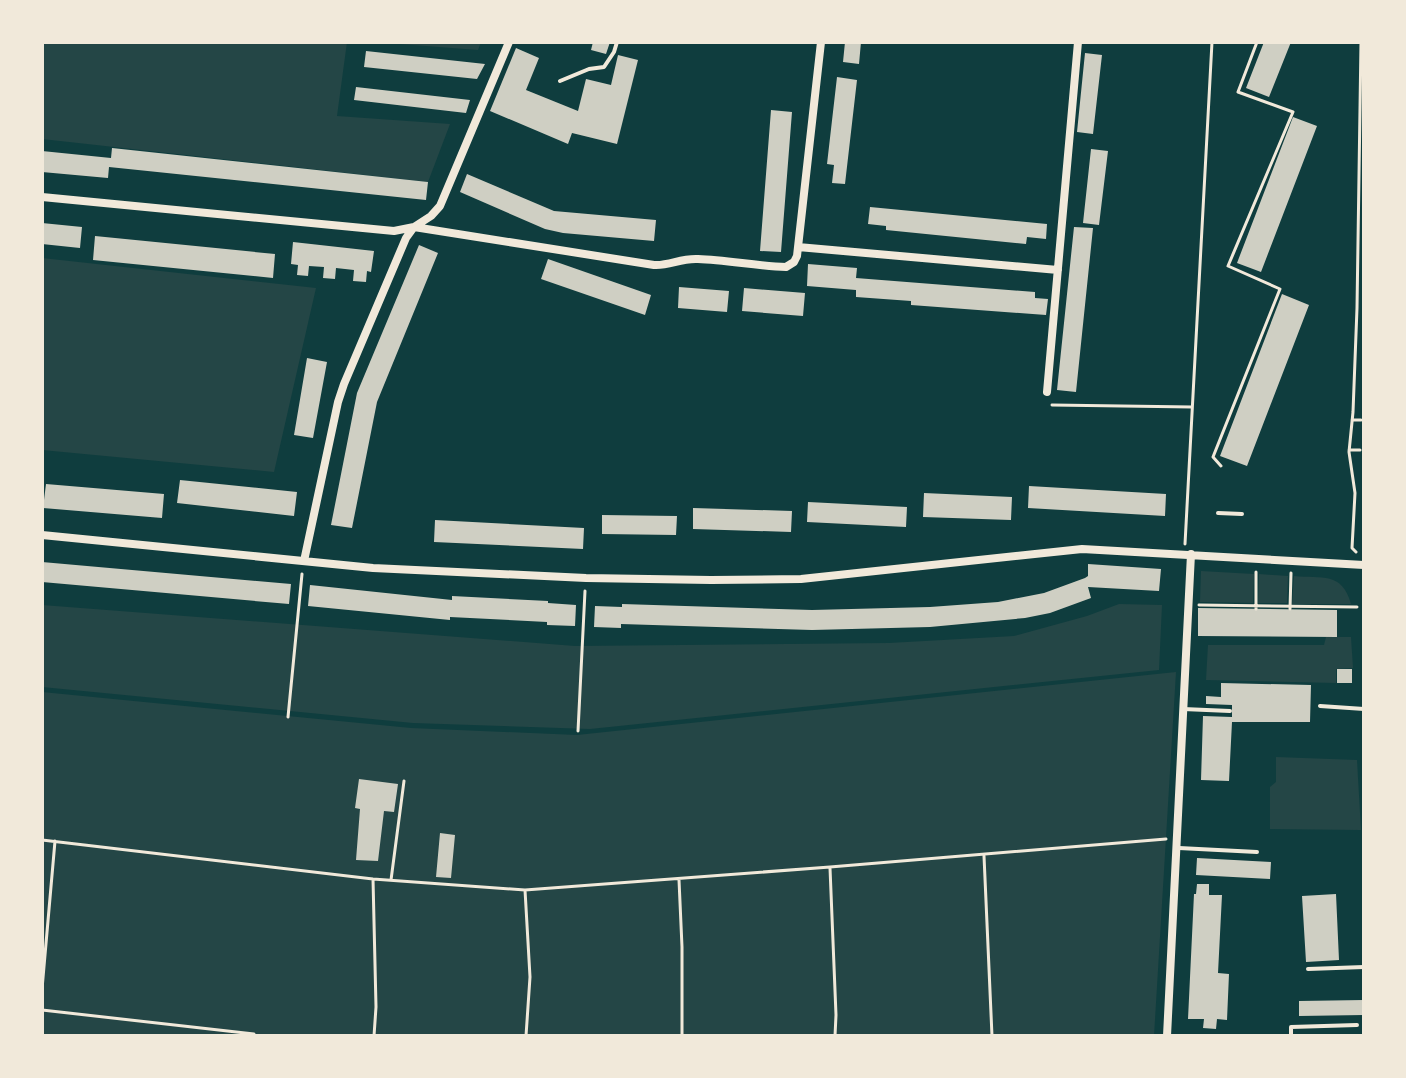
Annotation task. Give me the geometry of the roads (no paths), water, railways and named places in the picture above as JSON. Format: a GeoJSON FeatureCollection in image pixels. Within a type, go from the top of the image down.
{"type":"FeatureCollection","features":[{"type":"Feature","properties":{"kind":"street"},"geometry":{"type":"LineString","coordinates":[[42,197],[396,231],[414,227],[440,206],[509,42]]}},
{"type":"Feature","properties":{"kind":"street"},"geometry":{"type":"LineString","coordinates":[[414,227],[659,266],[681,259],[698,259],[786,267],[794,262],[798,247],[821,42]]}},
{"type":"Feature","properties":{"kind":"street"},"geometry":{"type":"LineString","coordinates":[[1047,392],[1078,42]]}},
{"type":"Feature","properties":{"kind":"street"},"geometry":{"type":"LineString","coordinates":[[304,561],[341,393],[399,250],[414,227]]}},
{"type":"Feature","properties":{"kind":"street"},"geometry":{"type":"LineString","coordinates":[[798,247],[1058,270]]}},
{"type":"Feature","properties":{"kind":"street"},"geometry":{"type":"LineString","coordinates":[[42,535],[409,570],[586,578],[801,579],[1082,549],[1364,565]]}},
{"type":"Feature","properties":{"kind":"street"},"geometry":{"type":"LineString","coordinates":[[1167,1036],[1172,988],[1191,554]]}},
{"type":"Feature","properties":{"kind":"lane"},"geometry":{"type":"LineString","coordinates":[[560,81],[589,69],[604,67],[617,42]]}},
{"type":"Feature","properties":{"kind":"lane"},"geometry":{"type":"LineString","coordinates":[[1218,513],[1242,514]]}},
{"type":"Feature","properties":{"kind":"lane"},"geometry":{"type":"LineString","coordinates":[[1320,706],[1364,709]]}},
{"type":"Feature","properties":{"kind":"lane"},"geometry":{"type":"LineString","coordinates":[[1183,709],[1230,711]]}},
{"type":"Feature","properties":{"kind":"lane"},"geometry":{"type":"LineString","coordinates":[[1176,848],[1257,852]]}},
{"type":"Feature","properties":{"kind":"lane"},"geometry":{"type":"LineString","coordinates":[[1308,969],[1364,967]]}},
{"type":"Feature","properties":{"kind":"lane"},"geometry":{"type":"LineString","coordinates":[[1291,1036],[1291,1027],[1357,1025]]}}]}
